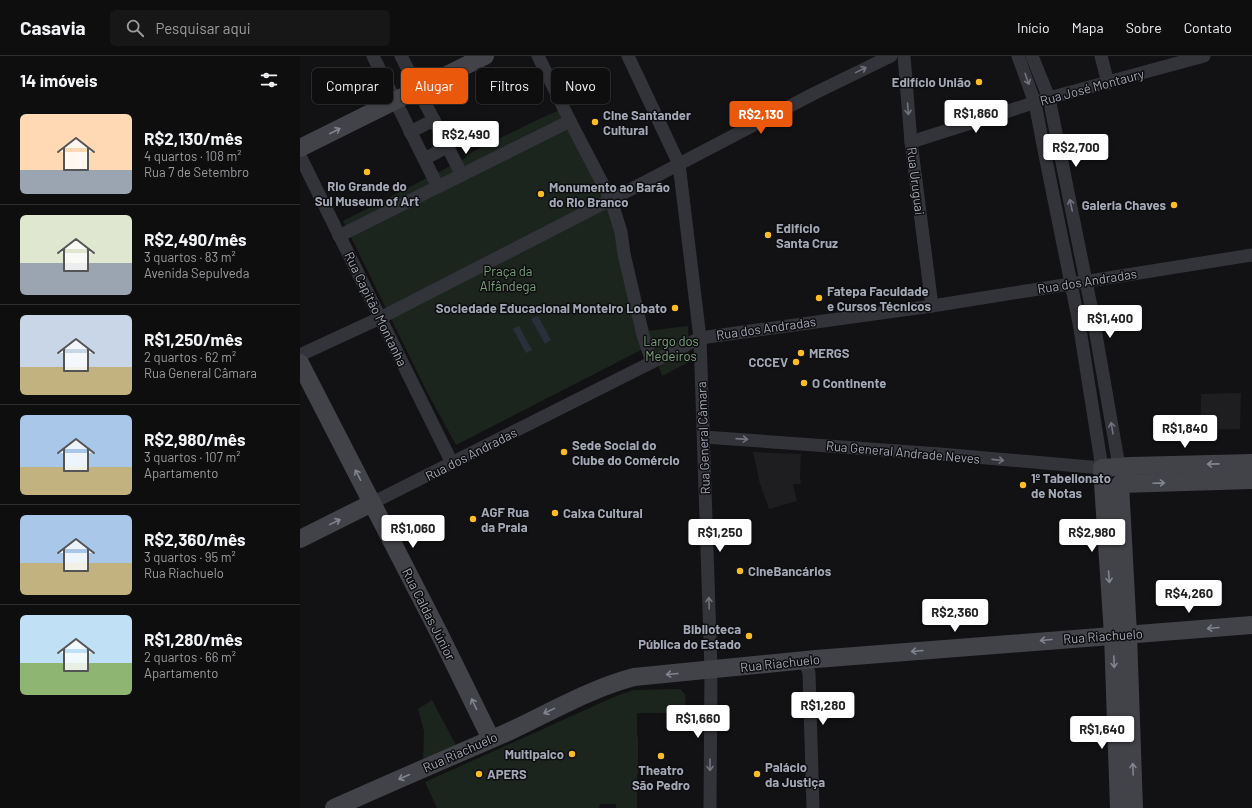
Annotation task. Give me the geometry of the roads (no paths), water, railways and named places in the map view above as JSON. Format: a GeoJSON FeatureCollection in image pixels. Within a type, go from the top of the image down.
{"type":"FeatureCollection","features":[{"type":"Feature","properties":{"kind":"street"},"geometry":{"type":"LineString","coordinates":[[372,56],[438,187]]}},
{"type":"Feature","properties":{"kind":"street"},"geometry":{"type":"LineString","coordinates":[[401,56],[407,68]]}},
{"type":"Feature","properties":{"kind":"street"},"geometry":{"type":"LineString","coordinates":[[461,68],[485,56]]}},
{"type":"Feature","properties":{"kind":"street"},"geometry":{"type":"LineString","coordinates":[[538,56],[611,200],[621,232],[624,254],[643,335],[652,362]]}},
{"type":"Feature","properties":{"kind":"street","name":"Rua General Câmara"},"geometry":{"type":"LineString","coordinates":[[628,56],[679,164],[700,338],[711,670],[710,808]]}},
{"type":"Feature","properties":{"kind":"street"},"geometry":{"type":"LineString","coordinates":[[300,356],[380,318],[611,200],[813,94],[891,56]]}},
{"type":"Feature","properties":{"kind":"street","name":"Rua Uruguai"},"geometry":{"type":"LineString","coordinates":[[904,56],[911,142],[932,306]]}},
{"type":"Feature","properties":{"kind":"street"},"geometry":{"type":"LineString","coordinates":[[1018,56],[1035,103],[1079,323],[1114,473],[1121,634],[1119,808]]}},
{"type":"Feature","properties":{"kind":"street"},"geometry":{"type":"LineString","coordinates":[[1032,56],[1049,98],[1094,320],[1114,473],[1121,634],[1134,808]]}},
{"type":"Feature","properties":{"kind":"street"},"geometry":{"type":"LineString","coordinates":[[1101,56],[1108,83]]}},
{"type":"Feature","properties":{"kind":"street","name":"Rua José Montaury"},"geometry":{"type":"LineString","coordinates":[[911,142],[1049,98],[1204,56]]}},
{"type":"Feature","properties":{"kind":"street"},"geometry":{"type":"LineString","coordinates":[[300,148],[401,98]]}},
{"type":"Feature","properties":{"kind":"street"},"geometry":{"type":"LineString","coordinates":[[426,104],[462,175]]}},
{"type":"Feature","properties":{"kind":"street"},"geometry":{"type":"LineString","coordinates":[[410,132],[434,120]]}},
{"type":"Feature","properties":{"kind":"street"},"geometry":{"type":"LineString","coordinates":[[339,236],[570,121]]}},
{"type":"Feature","properties":{"kind":"street"},"geometry":{"type":"LineString","coordinates":[[424,159],[447,147]]}},
{"type":"Feature","properties":{"kind":"street","name":"Rua Capitão Montanha"},"geometry":{"type":"LineString","coordinates":[[300,156],[452,463]]}},
{"type":"Feature","properties":{"kind":"street"},"geometry":{"type":"LineString","coordinates":[[1064,246],[1079,243]]}},
{"type":"Feature","properties":{"kind":"street","name":"Rua dos Andradas"},"geometry":{"type":"LineString","coordinates":[[300,539],[700,338],[932,306],[1252,255]]}},
{"type":"Feature","properties":{"kind":"street"},"geometry":{"type":"LineString","coordinates":[[1079,323],[1094,320]]}},
{"type":"Feature","properties":{"kind":"street","name":"Rua Caldas Júnior"},"geometry":{"type":"LineString","coordinates":[[300,363],[440,635],[491,739]]}},
{"type":"Feature","properties":{"kind":"street","name":"Rua General Andrade Neves"},"geometry":{"type":"LineString","coordinates":[[704,437],[940,454],[1114,473]]}},
{"type":"Feature","properties":{"kind":"street"},"geometry":{"type":"LineString","coordinates":[[1114,473],[1252,463]]}},
{"type":"Feature","properties":{"kind":"street"},"geometry":{"type":"LineString","coordinates":[[1114,473],[1252,480]]}},
{"type":"Feature","properties":{"kind":"street","name":"Rua Riachuelo"},"geometry":{"type":"LineString","coordinates":[[334,808],[614,683],[634,677],[800,661],[1252,624]]}},
{"type":"Feature","properties":{"kind":"street"},"geometry":{"type":"LineString","coordinates":[[800,661],[806,665],[809,673],[812,808]]}},
{"type":"Feature","properties":{"kind":"place","name":"Edifício União"},"geometry":{"type":"Point","coordinates":[979,82]}},
{"type":"Feature","properties":{"kind":"place","name":"Cine Santander Cultural"},"geometry":{"type":"Point","coordinates":[595,122]}},
{"type":"Feature","properties":{"kind":"place","name":"Rio Grande do Sul Museum of Art"},"geometry":{"type":"Point","coordinates":[367,172]}},
{"type":"Feature","properties":{"kind":"place","name":"Monumento ao Barão do Rio Branco"},"geometry":{"type":"Point","coordinates":[541,194]}},
{"type":"Feature","properties":{"kind":"place","name":"Galeria Chaves"},"geometry":{"type":"Point","coordinates":[1174,205]}},
{"type":"Feature","properties":{"kind":"place","name":"Edifício Santa Cruz"},"geometry":{"type":"Point","coordinates":[768,235]}},
{"type":"Feature","properties":{"kind":"place","name":"Fatepa Faculdade e Cursos Técnicos"},"geometry":{"type":"Point","coordinates":[819,298]}},
{"type":"Feature","properties":{"kind":"place","name":"Sociedade Educacional Monteiro Lobato"},"geometry":{"type":"Point","coordinates":[675,308]}},
{"type":"Feature","properties":{"kind":"place","name":"MERGS"},"geometry":{"type":"Point","coordinates":[801,353]}},
{"type":"Feature","properties":{"kind":"place","name":"CCCEV"},"geometry":{"type":"Point","coordinates":[796,362]}},
{"type":"Feature","properties":{"kind":"place","name":"O Continente"},"geometry":{"type":"Point","coordinates":[804,383]}},
{"type":"Feature","properties":{"kind":"place","name":"Sede Social do Clube do Comércio"},"geometry":{"type":"Point","coordinates":[564,452]}},
{"type":"Feature","properties":{"kind":"place","name":"1º Tabelionato de Notas"},"geometry":{"type":"Point","coordinates":[1023,485]}},
{"type":"Feature","properties":{"kind":"place","name":"Caixa Cultural"},"geometry":{"type":"Point","coordinates":[555,513]}},
{"type":"Feature","properties":{"kind":"place","name":"AGF Rua da Praia"},"geometry":{"type":"Point","coordinates":[473,519]}},
{"type":"Feature","properties":{"kind":"place","name":"CineBancários"},"geometry":{"type":"Point","coordinates":[740,571]}},
{"type":"Feature","properties":{"kind":"place","name":"Biblioteca Pública do Estado"},"geometry":{"type":"Point","coordinates":[749,636]}},
{"type":"Feature","properties":{"kind":"place","name":"Multipalco"},"geometry":{"type":"Point","coordinates":[572,754]}},
{"type":"Feature","properties":{"kind":"place","name":"Theatro São Pedro"},"geometry":{"type":"Point","coordinates":[661,756]}},
{"type":"Feature","properties":{"kind":"place","name":"APERS"},"geometry":{"type":"Point","coordinates":[479,774]}},
{"type":"Feature","properties":{"kind":"place","name":"Palácio da Justiça"},"geometry":{"type":"Point","coordinates":[757,774]}},
{"type":"Feature","properties":{"kind":"park label","name":"Praça da Alfândega"},"geometry":{"type":"Point","coordinates":[508,278]}},
{"type":"Feature","properties":{"kind":"park label","name":"Largo dos Medeiros"},"geometry":{"type":"Point","coordinates":[671,348]}}]}
